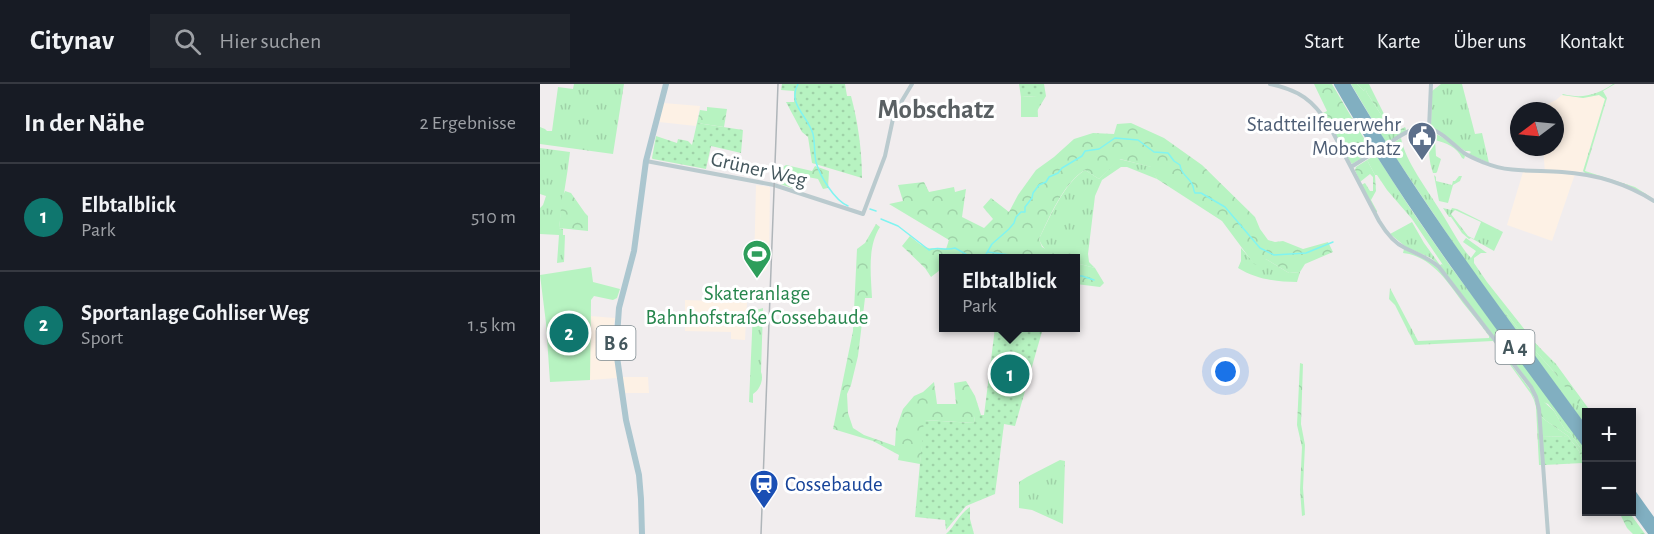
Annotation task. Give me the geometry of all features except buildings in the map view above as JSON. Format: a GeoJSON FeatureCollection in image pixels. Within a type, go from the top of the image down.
{"type":"FeatureCollection","features":[{"type":"Feature","properties":{"kind":"highway","name":"A 4"},"geometry":{"type":"LineString","coordinates":[[1338,84],[1422,218],[1464,279],[1582,437]]}},
{"type":"Feature","properties":{"kind":"highway","name":"A 4"},"geometry":{"type":"LineString","coordinates":[[1346,84],[1401,174],[1445,238],[1582,425]]}},
{"type":"Feature","properties":{"kind":"highway"},"geometry":{"type":"LineString","coordinates":[[1636,499],[1654,524]]}},
{"type":"Feature","properties":{"kind":"highway"},"geometry":{"type":"LineString","coordinates":[[1636,511],[1653,534]]}},
{"type":"Feature","properties":{"kind":"main road","name":"B 6"},"geometry":{"type":"LineString","coordinates":[[642,534],[639,475],[626,420],[616,350],[619,308],[634,251],[646,160],[666,84]]}},
{"type":"Feature","properties":{"kind":"street","name":"Grüner Weg"},"geometry":{"type":"LineString","coordinates":[[646,160],[774,185],[863,214],[887,149],[894,114],[912,84]]}},
{"type":"Feature","properties":{"kind":"street"},"geometry":{"type":"LineString","coordinates":[[1270,84],[1296,91],[1322,114],[1385,231],[1399,245],[1423,256],[1439,267],[1533,392],[1539,409],[1548,534]]}},
{"type":"Feature","properties":{"kind":"street"},"geometry":{"type":"LineString","coordinates":[[1429,128],[1431,84]]}},
{"type":"Feature","properties":{"kind":"street"},"geometry":{"type":"LineString","coordinates":[[1351,167],[1417,128],[1429,128],[1448,139],[1463,152],[1489,165],[1583,174],[1624,186],[1654,201]]}},
{"type":"Feature","properties":{"kind":"shaded area"},"geometry":{"type":"Polygon","coordinates":[[[1562,95],[1583,98],[1599,95],[1605,99],[1583,171],[1575,174],[1552,241],[1507,225],[1523,172],[1545,173],[1544,156],[1564,156],[1564,102],[1552,102],[1562,95]]]}},
{"type":"Feature","properties":{"kind":"shaded area"},"geometry":{"type":"Polygon","coordinates":[[[663,103],[700,106],[696,126],[659,122],[663,103]]]}},
{"type":"Feature","properties":{"kind":"shaded area"},"geometry":{"type":"Polygon","coordinates":[[[756,185],[770,187],[769,261],[766,271],[754,268],[756,185]]]}},
{"type":"Feature","properties":{"kind":"shaded area"},"geometry":{"type":"Polygon","coordinates":[[[685,300],[747,302],[745,340],[731,339],[731,332],[685,331],[685,300]]]}},
{"type":"Feature","properties":{"kind":"shaded area"},"geometry":{"type":"Polygon","coordinates":[[[590,316],[615,318],[612,335],[617,378],[590,380],[590,316]]]}},
{"type":"Feature","properties":{"kind":"shaded area"},"geometry":{"type":"Polygon","coordinates":[[[622,377],[648,377],[649,393],[625,393],[622,377]]]}},
{"type":"Feature","properties":{"kind":"green space"},"geometry":{"type":"Polygon","coordinates":[[[574,84],[624,84],[613,154],[540,144],[540,127],[552,131],[558,87],[573,89],[574,84]]]}},
{"type":"Feature","properties":{"kind":"green space"},"geometry":{"type":"Polygon","coordinates":[[[782,84],[845,84],[847,96],[851,96],[858,126],[862,178],[812,163],[808,137],[802,132],[786,102],[794,102],[794,91],[781,90],[782,84]]]}},
{"type":"Feature","properties":{"kind":"green space"},"geometry":{"type":"Polygon","coordinates":[[[1019,84],[1044,84],[1046,96],[1037,111],[1037,96],[1021,97],[1019,84]]]}},
{"type":"Feature","properties":{"kind":"green space"},"geometry":{"type":"Polygon","coordinates":[[[1314,84],[1332,84],[1372,152],[1351,163],[1323,113],[1327,111],[1314,84]]]}},
{"type":"Feature","properties":{"kind":"green space"},"geometry":{"type":"Polygon","coordinates":[[[1351,84],[1357,84],[1364,91],[1365,87],[1390,129],[1397,133],[1406,129],[1406,132],[1386,143],[1351,84]]]}},
{"type":"Feature","properties":{"kind":"green space"},"geometry":{"type":"Polygon","coordinates":[[[1357,84],[1369,84],[1392,130],[1397,131],[1405,127],[1406,129],[1397,133],[1390,129],[1365,88],[1364,91],[1357,84]]]}},
{"type":"Feature","properties":{"kind":"green space"},"geometry":{"type":"Polygon","coordinates":[[[1441,84],[1462,84],[1475,134],[1482,133],[1489,163],[1469,154],[1471,152],[1465,151],[1431,126],[1432,91],[1441,84]]]}},
{"type":"Feature","properties":{"kind":"green space"},"geometry":{"type":"Polygon","coordinates":[[[1615,84],[1603,91],[1607,98],[1585,171],[1635,187],[1654,199],[1631,187],[1583,171],[1605,99],[1599,95],[1583,98],[1562,95],[1589,95],[1615,84]]]}},
{"type":"Feature","properties":{"kind":"green space"},"geometry":{"type":"Polygon","coordinates":[[[1037,96],[1038,117],[1021,117],[1021,97],[1037,96]]]}},
{"type":"Feature","properties":{"kind":"green space"},"geometry":{"type":"Polygon","coordinates":[[[707,107],[727,109],[724,127],[697,123],[700,110],[707,111],[707,107]]]}},
{"type":"Feature","properties":{"kind":"green space"},"geometry":{"type":"Polygon","coordinates":[[[697,123],[743,130],[741,153],[711,146],[706,169],[652,158],[656,136],[677,143],[678,139],[688,141],[692,145],[697,123]]]}},
{"type":"Feature","properties":{"kind":"green space"},"geometry":{"type":"Polygon","coordinates":[[[1131,123],[1164,138],[1202,165],[1255,217],[1268,240],[1283,241],[1303,249],[1328,242],[1333,252],[1305,264],[1300,272],[1289,273],[1266,259],[1262,266],[1254,264],[1222,221],[1157,179],[1151,167],[1120,159],[1099,179],[1085,170],[1070,183],[1039,239],[1042,247],[1055,254],[939,254],[939,271],[931,277],[902,246],[910,236],[923,246],[930,248],[946,249],[949,240],[889,204],[903,201],[898,185],[924,182],[929,192],[954,187],[955,192],[966,189],[962,217],[984,228],[993,219],[983,207],[991,198],[1009,212],[1036,170],[1074,139],[1093,133],[1114,134],[1117,124],[1131,123]]]}},
{"type":"Feature","properties":{"kind":"green space"},"geometry":{"type":"Polygon","coordinates":[[[1430,132],[1449,142],[1465,156],[1464,159],[1451,146],[1435,140],[1436,156],[1441,159],[1437,172],[1433,173],[1429,154],[1432,136],[1430,132]]]}},
{"type":"Feature","properties":{"kind":"green space"},"geometry":{"type":"Polygon","coordinates":[[[1401,138],[1412,166],[1471,258],[1476,251],[1463,242],[1466,238],[1487,253],[1481,253],[1474,258],[1474,263],[1536,344],[1556,364],[1588,408],[1585,408],[1559,372],[1504,310],[1569,390],[1582,410],[1582,421],[1464,259],[1388,146],[1401,138]]]}},
{"type":"Feature","properties":{"kind":"green space"},"geometry":{"type":"Polygon","coordinates":[[[540,148],[570,152],[559,228],[563,229],[563,235],[565,235],[564,262],[557,263],[559,235],[540,234],[540,208],[546,196],[540,194],[540,148]]]}},
{"type":"Feature","properties":{"kind":"green space"},"geometry":{"type":"Polygon","coordinates":[[[1376,155],[1451,267],[1582,444],[1582,450],[1548,404],[1538,400],[1530,383],[1440,266],[1431,258],[1406,247],[1390,234],[1412,222],[1424,243],[1440,265],[1442,264],[1445,268],[1412,219],[1375,175],[1367,160],[1376,155]]]}},
{"type":"Feature","properties":{"kind":"green space"},"geometry":{"type":"Polygon","coordinates":[[[1119,159],[1152,167],[1157,179],[1127,167],[1121,167],[1102,180],[1095,196],[1088,254],[1089,262],[1095,268],[1080,264],[1080,254],[1052,254],[1045,249],[1039,239],[1058,201],[1077,176],[1085,170],[1099,179],[1119,159]]]}},
{"type":"Feature","properties":{"kind":"green space"},"geometry":{"type":"Polygon","coordinates":[[[1367,160],[1375,175],[1376,191],[1371,200],[1376,213],[1361,185],[1365,183],[1370,191],[1373,191],[1373,177],[1370,174],[1360,182],[1355,170],[1367,160]]]}},
{"type":"Feature","properties":{"kind":"green space"},"geometry":{"type":"Polygon","coordinates":[[[786,165],[812,171],[815,166],[829,171],[828,188],[823,189],[818,179],[797,175],[792,188],[780,184],[780,169],[786,165]]]}},
{"type":"Feature","properties":{"kind":"green space"},"geometry":{"type":"Polygon","coordinates":[[[1434,175],[1436,181],[1452,185],[1453,181],[1462,176],[1460,181],[1453,185],[1448,203],[1439,201],[1434,175]]]}},
{"type":"Feature","properties":{"kind":"green space"},"geometry":{"type":"Polygon","coordinates":[[[565,191],[571,193],[588,216],[588,231],[559,228],[562,198],[565,191]]]}},
{"type":"Feature","properties":{"kind":"green space"},"geometry":{"type":"Polygon","coordinates":[[[1443,208],[1457,209],[1503,232],[1494,251],[1469,239],[1443,208]],[[1455,210],[1451,214],[1468,236],[1474,239],[1481,222],[1455,210]]]}},
{"type":"Feature","properties":{"kind":"green space"},"geometry":{"type":"Polygon","coordinates":[[[876,224],[880,227],[871,252],[872,298],[865,298],[858,356],[847,394],[848,413],[853,428],[864,435],[895,446],[896,429],[903,409],[914,396],[923,392],[934,382],[937,404],[956,404],[954,383],[966,381],[975,396],[981,415],[975,416],[974,423],[925,420],[920,464],[898,460],[899,455],[873,441],[833,429],[853,331],[857,249],[865,243],[876,224]]]}},
{"type":"Feature","properties":{"kind":"green space"},"geometry":{"type":"Polygon","coordinates":[[[1241,248],[1255,264],[1266,259],[1289,273],[1300,272],[1297,282],[1266,279],[1238,268],[1241,261],[1241,248]]]}},
{"type":"Feature","properties":{"kind":"green space"},"geometry":{"type":"Polygon","coordinates":[[[1404,249],[1433,263],[1442,273],[1532,392],[1538,409],[1541,465],[1539,465],[1534,400],[1493,341],[1415,345],[1395,305],[1389,299],[1390,288],[1418,341],[1489,338],[1489,336],[1438,271],[1422,259],[1403,253],[1404,249]]]}},
{"type":"Feature","properties":{"kind":"green space"},"geometry":{"type":"Polygon","coordinates":[[[1080,264],[1095,268],[1104,283],[1100,287],[1080,284],[1080,264]]]}},
{"type":"Feature","properties":{"kind":"green space"},"geometry":{"type":"Polygon","coordinates":[[[591,267],[593,282],[620,289],[617,298],[613,300],[594,296],[591,300],[590,380],[550,382],[540,275],[591,267]]]}},
{"type":"Feature","properties":{"kind":"green space"},"geometry":{"type":"Polygon","coordinates":[[[763,308],[762,381],[753,394],[753,403],[749,402],[753,311],[763,308]]]}},
{"type":"Feature","properties":{"kind":"green space"},"geometry":{"type":"Polygon","coordinates":[[[1505,308],[1556,367],[1585,408],[1582,408],[1582,410],[1504,310],[1505,308]]]}},
{"type":"Feature","properties":{"kind":"green space"},"geometry":{"type":"Polygon","coordinates":[[[994,332],[1042,332],[1015,426],[1004,424],[995,494],[966,506],[946,530],[945,520],[915,517],[924,420],[974,423],[975,415],[984,415],[994,332]]]}},
{"type":"Feature","properties":{"kind":"green space"},"geometry":{"type":"Polygon","coordinates":[[[1300,363],[1303,364],[1301,424],[1305,445],[1303,488],[1305,515],[1302,516],[1300,490],[1302,447],[1297,425],[1300,363]]]}},
{"type":"Feature","properties":{"kind":"green space"},"geometry":{"type":"Polygon","coordinates":[[[1538,400],[1542,400],[1554,411],[1565,430],[1570,433],[1582,450],[1582,460],[1579,451],[1568,436],[1540,415],[1538,400]]]}},
{"type":"Feature","properties":{"kind":"green space"},"geometry":{"type":"Polygon","coordinates":[[[1540,415],[1545,420],[1568,436],[1542,437],[1540,415]]]}},
{"type":"Feature","properties":{"kind":"green space"},"geometry":{"type":"Polygon","coordinates":[[[1568,436],[1579,451],[1582,463],[1544,465],[1542,437],[1568,436]]]}},
{"type":"Feature","properties":{"kind":"green space"},"geometry":{"type":"Polygon","coordinates":[[[1060,460],[1065,461],[1063,524],[1032,510],[1019,508],[1019,482],[1060,460]]]}},
{"type":"Feature","properties":{"kind":"green space"},"geometry":{"type":"Polygon","coordinates":[[[970,507],[974,534],[946,534],[963,513],[970,507]]]}},
{"type":"Feature","properties":{"kind":"green space"},"geometry":{"type":"Polygon","coordinates":[[[1621,516],[1632,516],[1645,534],[1633,534],[1621,516]]]}},
{"type":"Feature","properties":{"kind":"waterway"},"geometry":{"type":"LineString","coordinates":[[798,84],[795,98],[813,134],[818,168],[833,193],[848,206]]}},
{"type":"Feature","properties":{"kind":"waterway"},"geometry":{"type":"LineString","coordinates":[[986,254],[992,244],[1014,223],[1016,217],[1021,212],[1025,212],[1025,207],[1039,185],[1082,156],[1085,151],[1099,149],[1115,138],[1138,140],[1154,152],[1168,153],[1180,165],[1193,185],[1195,193],[1201,193],[1225,207],[1260,248],[1274,255],[1306,253],[1333,242]]}},
{"type":"Feature","properties":{"kind":"waterway"},"geometry":{"type":"LineString","coordinates":[[870,209],[876,211]]}},
{"type":"Feature","properties":{"kind":"waterway"},"geometry":{"type":"LineString","coordinates":[[881,219],[898,226],[929,250],[955,248],[966,254]]}},
{"type":"Feature","properties":{"kind":"waterway"},"geometry":{"type":"LineString","coordinates":[[988,252],[1003,254]]}},
{"type":"Feature","properties":{"kind":"waterway"},"geometry":{"type":"LineString","coordinates":[[1080,276],[1094,280]]}},
{"type":"Feature","properties":{"kind":"railway"},"geometry":{"type":"LineString","coordinates":[[761,534],[778,84]]}},
{"type":"Feature","properties":{"kind":"place","name":"Stadtteilfeuerwehr Mobschatz"},"geometry":{"type":"Point","coordinates":[1422,162]}},
{"type":"Feature","properties":{"kind":"place","name":"Skateranlage Bahnhofstraße Cossebaude"},"geometry":{"type":"Point","coordinates":[757,280]}},
{"type":"Feature","properties":{"kind":"place","name":"Sportanlage Gohliser Weg"},"geometry":{"type":"Point","coordinates":[569,333]}},
{"type":"Feature","properties":{"kind":"place","name":"Elbtalblick"},"geometry":{"type":"Point","coordinates":[1010,374]}},
{"type":"Feature","properties":{"kind":"place","name":"Cossebaude"},"geometry":{"type":"Point","coordinates":[764,510]}},
{"type":"Feature","properties":{"kind":"district","name":"Mobschatz"},"geometry":{"type":"Point","coordinates":[936,109]}}]}
